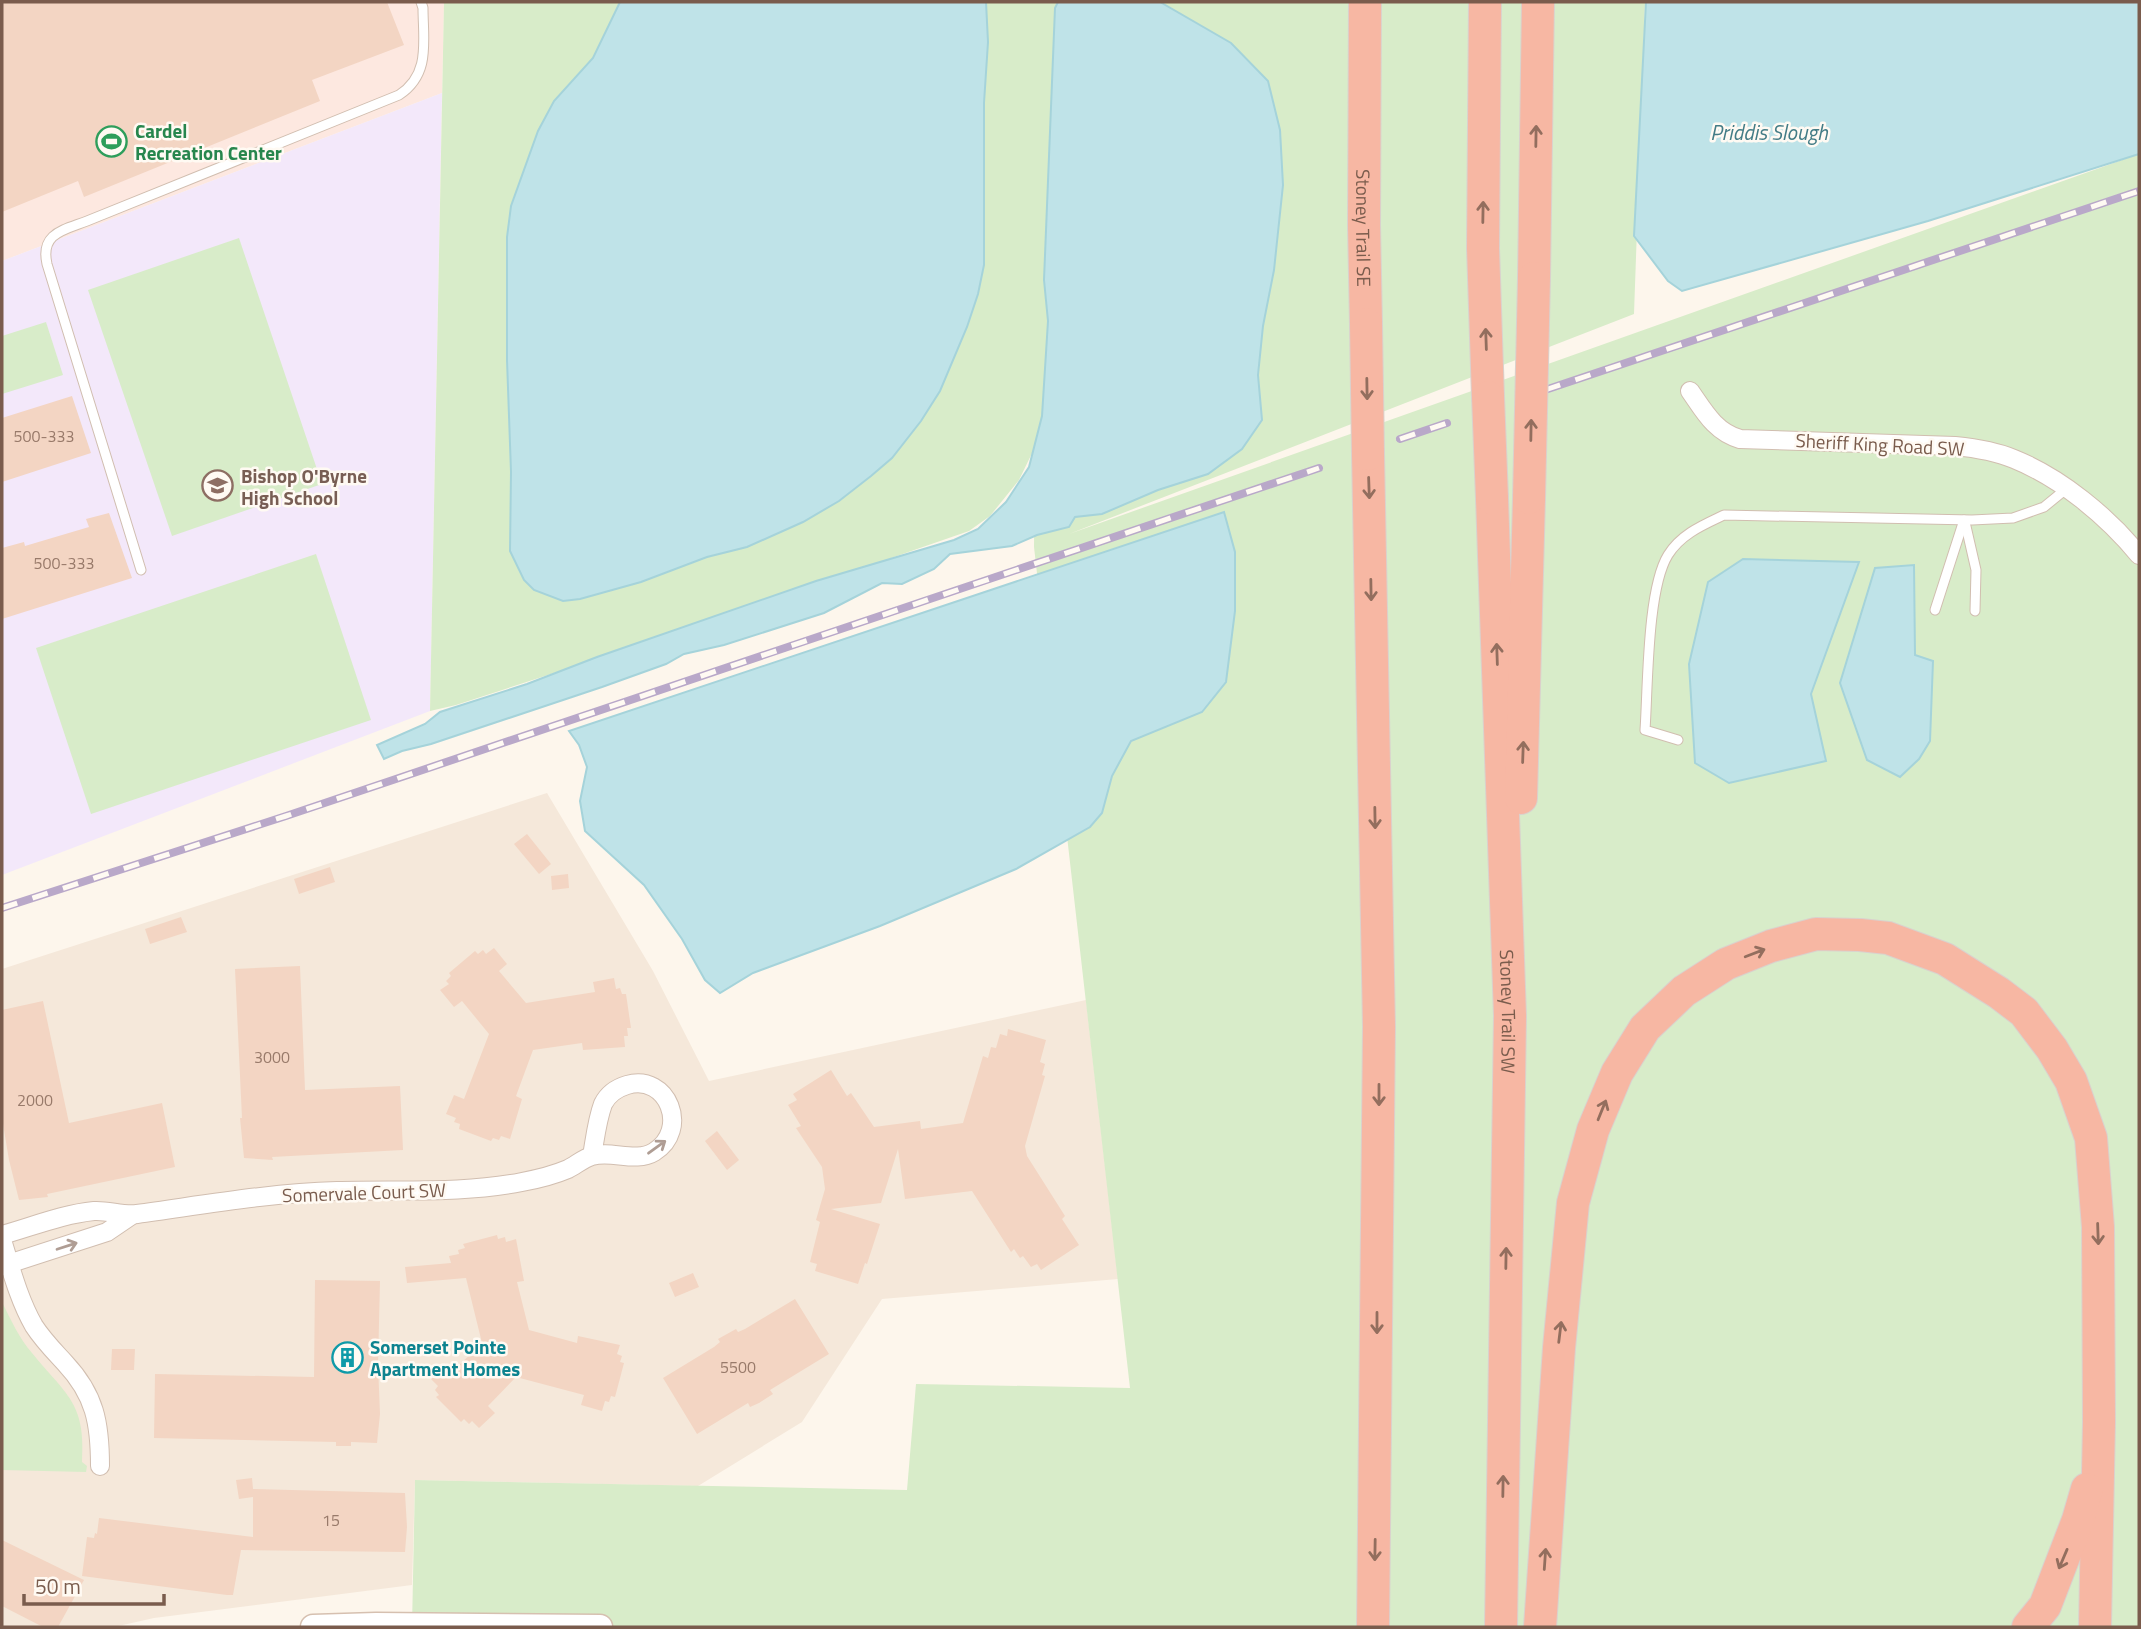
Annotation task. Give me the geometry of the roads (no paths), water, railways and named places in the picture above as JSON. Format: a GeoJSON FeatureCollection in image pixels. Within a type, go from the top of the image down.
{"type":"FeatureCollection","features":[{"type":"Feature","properties":{"kind":"highway"},"geometry":{"type":"LineString","coordinates":[[1345,2],[1364,225]]}},
{"type":"Feature","properties":{"kind":"highway","name":"Stoney Trail SE"},"geometry":{"type":"LineString","coordinates":[[1365,2],[1364,225],[1379,1027],[1373,1627]]}},
{"type":"Feature","properties":{"kind":"highway","name":"Stoney Trail SW"},"geometry":{"type":"LineString","coordinates":[[1485,2],[1484,281],[1510,1016],[1501,1627]]}},
{"type":"Feature","properties":{"kind":"highway"},"geometry":{"type":"LineString","coordinates":[[1510,1016],[1526,690],[1538,2]]}},
{"type":"Feature","properties":{"kind":"highway"},"geometry":{"type":"LineString","coordinates":[[1540,1627],[1559,1348],[1573,1203],[1593,1130],[1617,1073],[1645,1028],[1684,991],[1726,964],[1771,946],[1816,934],[1888,938],[1954,965],[2024,1012],[2071,1081],[2091,1138],[2098,1227],[2099,1422],[2095,1627]]}},
{"type":"Feature","properties":{"kind":"highway"},"geometry":{"type":"LineString","coordinates":[[2028,1627],[2045,1606],[2078,1520],[2093,1464],[2099,1422]]}},
{"type":"Feature","properties":{"kind":"main road"},"geometry":{"type":"LineString","coordinates":[[313,1627],[600,1627]]}},
{"type":"Feature","properties":{"kind":"street","name":"Sheriff King Road SW"},"geometry":{"type":"LineString","coordinates":[[1690,391],[1717,427],[1727,435],[1740,439],[1901,443],[1972,448],[2013,458],[2066,489],[2123,535],[2139,555]]}},
{"type":"Feature","properties":{"kind":"street","name":"Somervale Court SW"},"geometry":{"type":"LineString","coordinates":[[2,1238],[95,1211],[132,1215],[222,1200],[310,1192],[469,1189],[504,1185],[558,1173],[592,1156],[643,1156],[653,1153],[668,1138],[673,1126],[667,1099],[651,1086],[639,1083],[621,1087],[613,1092],[604,1104],[592,1156]]}},
{"type":"Feature","properties":{"kind":"street","name":"Somervale Court SW"},"geometry":{"type":"LineString","coordinates":[[6,1265],[107,1232],[132,1215]]}},
{"type":"Feature","properties":{"kind":"street"},"geometry":{"type":"LineString","coordinates":[[2,1238],[6,1265],[33,1323],[43,1340],[76,1376],[94,1405],[100,1434],[100,1466]]}},
{"type":"Feature","properties":{"kind":"lane"},"geometry":{"type":"LineString","coordinates":[[141,570],[47,264],[45,248],[55,234],[408,89],[420,73],[422,63],[421,2]]}},
{"type":"Feature","properties":{"kind":"lane"},"geometry":{"type":"LineString","coordinates":[[1678,740],[1645,730],[1654,592],[1668,555],[1690,531],[1724,515],[1964,520],[2013,518],[2044,507],[2066,489]]}},
{"type":"Feature","properties":{"kind":"lane"},"geometry":{"type":"LineString","coordinates":[[1936,610],[1964,520]]}},
{"type":"Feature","properties":{"kind":"lane"},"geometry":{"type":"LineString","coordinates":[[1964,520],[1976,570],[1975,611]]}},
{"type":"Feature","properties":{"kind":"water"},"geometry":{"type":"Polygon","coordinates":[[[620,2],[986,2],[988,42],[984,103],[984,265],[967,327],[940,391],[892,458],[871,476],[839,501],[803,522],[747,547],[707,557],[641,582],[563,601],[534,590],[524,580],[510,551],[507,237],[511,206],[538,131],[554,101],[593,58],[620,2]]]}},
{"type":"Feature","properties":{"kind":"water"},"geometry":{"type":"Polygon","coordinates":[[[1058,2],[1160,2],[1231,43],[1268,81],[1280,130],[1283,185],[1274,270],[1263,326],[1258,375],[1262,420],[1242,449],[1208,474],[1158,490],[1102,514],[1075,517],[1069,527],[1037,535],[1012,546],[950,554],[934,569],[902,584],[882,583],[824,613],[724,645],[684,654],[666,664],[602,687],[384,759],[377,745],[425,724],[440,712],[527,684],[816,581],[954,540],[978,529],[1006,502],[1029,467],[1042,416],[1048,321],[1044,280],[1055,8],[1058,2]]]}},
{"type":"Feature","properties":{"kind":"water","name":"Priddis Slough"},"geometry":{"type":"Polygon","coordinates":[[[1646,2],[2139,2],[2139,154],[1928,221],[1682,291],[1668,281],[1634,236],[1646,2]]]}},
{"type":"Feature","properties":{"kind":"water"},"geometry":{"type":"Polygon","coordinates":[[[1224,512],[1235,552],[1235,611],[1226,682],[1202,712],[1131,741],[1112,776],[1102,813],[1090,827],[1016,869],[880,926],[753,973],[720,993],[705,980],[682,939],[644,885],[585,831],[580,801],[587,767],[579,745],[569,731],[1224,512]]]}},
{"type":"Feature","properties":{"kind":"water"},"geometry":{"type":"Polygon","coordinates":[[[1743,559],[1859,562],[1811,694],[1826,761],[1729,783],[1695,763],[1689,664],[1708,582],[1743,559]]]}},
{"type":"Feature","properties":{"kind":"water"},"geometry":{"type":"Polygon","coordinates":[[[1914,565],[1915,655],[1933,661],[1930,741],[1919,759],[1900,777],[1867,760],[1840,683],[1875,568],[1914,565]]]}},
{"type":"Feature","properties":{"kind":"railway"},"geometry":{"type":"LineString","coordinates":[[1545,390],[2139,191]]}},
{"type":"Feature","properties":{"kind":"railway"},"geometry":{"type":"LineString","coordinates":[[1400,439],[1447,423]]}},
{"type":"Feature","properties":{"kind":"railway"},"geometry":{"type":"LineString","coordinates":[[2,908],[286,816],[1319,468]]}},
{"type":"Feature","properties":{"kind":"place","name":"Cardel Recreation Center"},"geometry":{"type":"Point","coordinates":[112,141]}},
{"type":"Feature","properties":{"kind":"place","name":"Bishop O'Byrne High School"},"geometry":{"type":"Point","coordinates":[218,486]}},
{"type":"Feature","properties":{"kind":"place","name":"Somerset Pointe Apartment Homes"},"geometry":{"type":"Point","coordinates":[347,1357]}}]}
